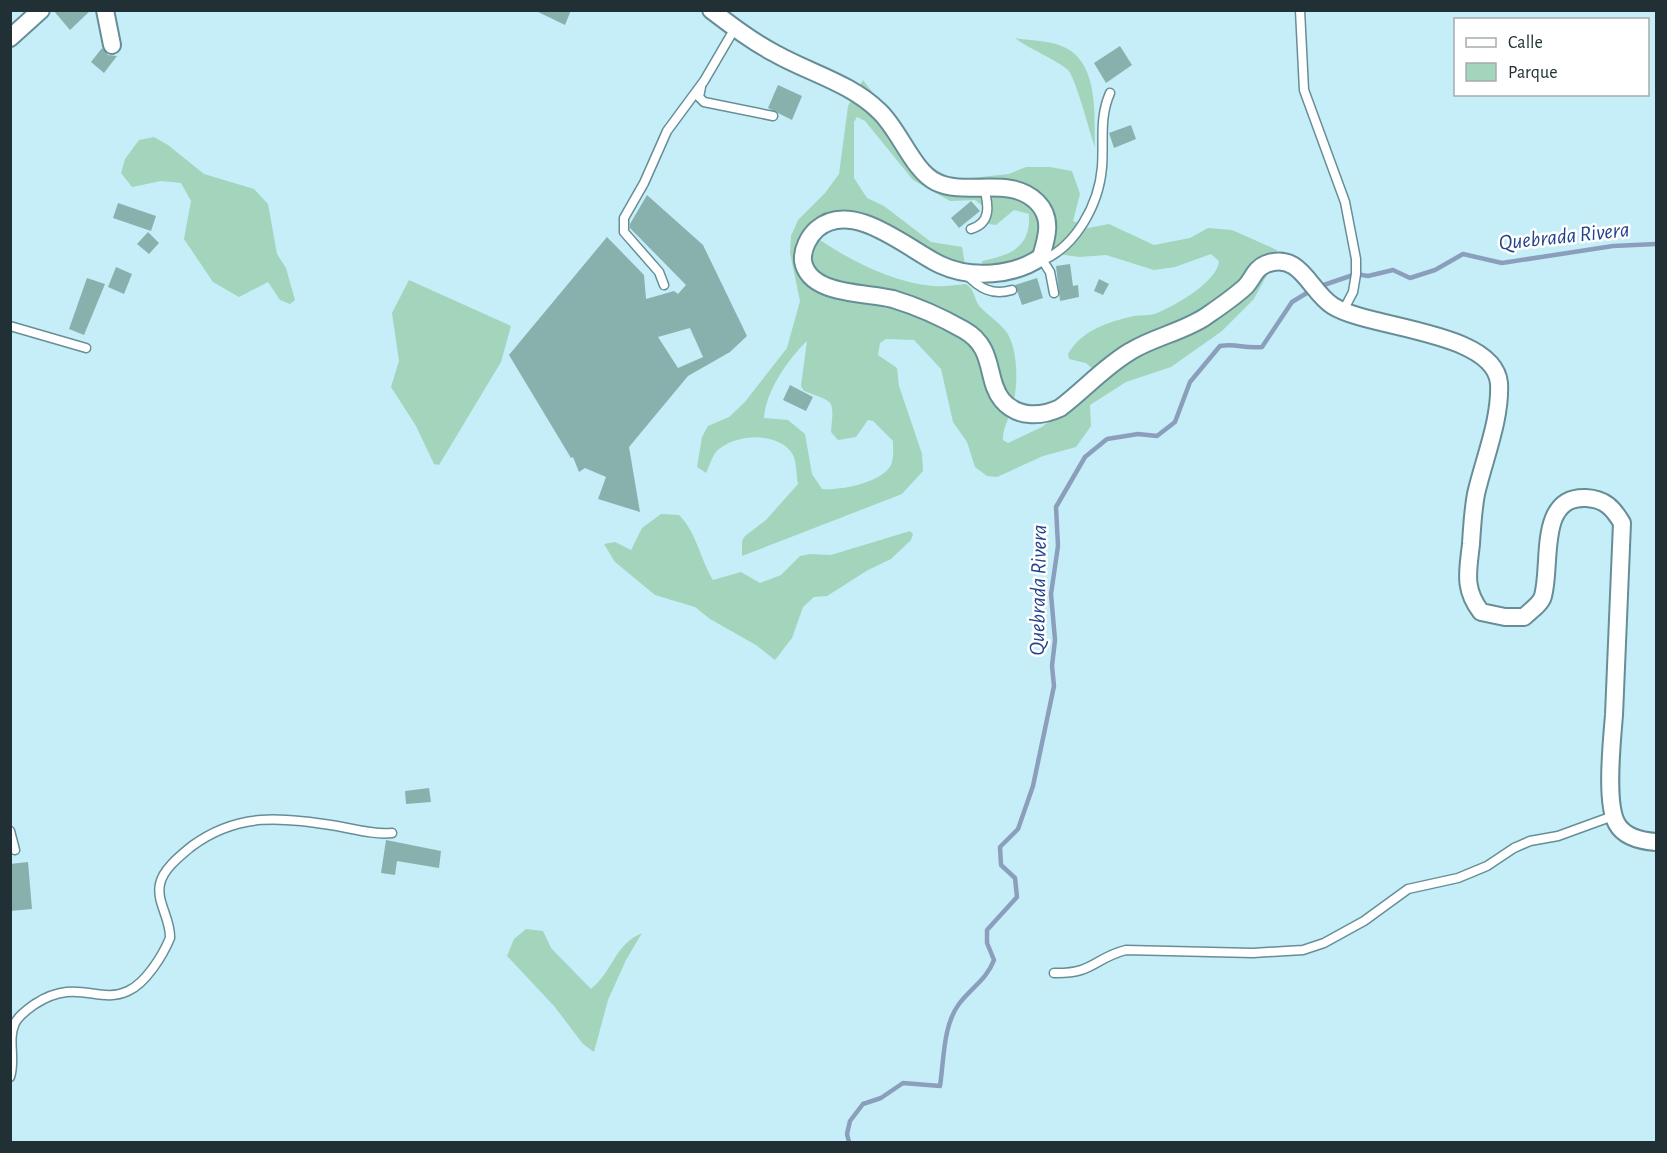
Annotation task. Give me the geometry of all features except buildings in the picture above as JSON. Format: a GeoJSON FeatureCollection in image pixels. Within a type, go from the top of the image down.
{"type":"FeatureCollection","features":[{"type":"Feature","properties":{"kind":"street"},"geometry":{"type":"LineString","coordinates":[[10,38],[41,10]]}},
{"type":"Feature","properties":{"kind":"street"},"geometry":{"type":"LineString","coordinates":[[105,10],[112,45]]}},
{"type":"Feature","properties":{"kind":"street"},"geometry":{"type":"LineString","coordinates":[[711,10],[776,54],[862,97],[886,118],[922,171],[936,182],[984,188],[1002,187],[1034,199],[1043,209],[1048,222],[1046,238],[1041,256],[1036,263],[988,273],[965,274],[939,265],[877,228],[848,220],[819,227],[809,237],[802,254],[805,270],[819,283],[894,299],[964,330],[982,348],[1001,399],[1024,414],[1047,414],[1060,408],[1130,351],[1203,318],[1246,285],[1255,270],[1265,264],[1281,261],[1292,264],[1303,272],[1331,304],[1343,311],[1365,320],[1445,337],[1463,344],[1490,364],[1498,380],[1498,404],[1475,497],[1467,582],[1471,598],[1481,612],[1504,617],[1524,617],[1542,600],[1548,571],[1550,524],[1561,505],[1576,497],[1591,498],[1610,505],[1622,523],[1611,771],[1613,816],[1618,827],[1628,835],[1656,842]]}},
{"type":"Feature","properties":{"kind":"lane"},"geometry":{"type":"LineString","coordinates":[[1300,10],[1304,90],[1345,202],[1356,259],[1353,292],[1343,311]]}},
{"type":"Feature","properties":{"kind":"lane"},"geometry":{"type":"LineString","coordinates":[[664,285],[659,272],[624,232],[622,226],[667,131],[704,81],[735,28]]}},
{"type":"Feature","properties":{"kind":"lane"},"geometry":{"type":"LineString","coordinates":[[704,81],[699,97],[704,102],[773,116]]}},
{"type":"Feature","properties":{"kind":"lane"},"geometry":{"type":"LineString","coordinates":[[1036,263],[1058,254],[1072,239],[1086,218],[1102,165],[1102,117],[1110,93]]}},
{"type":"Feature","properties":{"kind":"lane"},"geometry":{"type":"LineString","coordinates":[[971,229],[981,226],[985,220],[988,208],[984,188]]}},
{"type":"Feature","properties":{"kind":"lane"},"geometry":{"type":"LineString","coordinates":[[1036,263],[1050,272],[1054,293]]}},
{"type":"Feature","properties":{"kind":"lane"},"geometry":{"type":"LineString","coordinates":[[965,274],[981,288],[1003,293],[1012,290]]}},
{"type":"Feature","properties":{"kind":"lane"},"geometry":{"type":"LineString","coordinates":[[10,326],[86,348]]}},
{"type":"Feature","properties":{"kind":"lane"},"geometry":{"type":"LineString","coordinates":[[1054,973],[1076,974],[1092,968],[1114,953],[1126,950],[1253,953],[1303,950],[1323,943],[1364,921],[1408,889],[1458,878],[1487,866],[1522,845],[1558,836],[1613,816]]}},
{"type":"Feature","properties":{"kind":"lane"},"geometry":{"type":"LineString","coordinates":[[10,1077],[13,1062],[12,1032],[20,1016],[32,1006],[56,993],[67,990],[116,994],[128,991],[139,983],[171,938],[169,919],[159,891],[160,881],[176,859],[198,842],[226,827],[277,818],[392,833]]}},
{"type":"Feature","properties":{"kind":"lane"},"geometry":{"type":"LineString","coordinates":[[10,831],[15,850]]}},
{"type":"Feature","properties":{"kind":"green space"},"geometry":{"type":"Polygon","coordinates":[[[1015,38],[1054,43],[1077,56],[1084,66],[1092,92],[1095,147],[1071,74],[1067,69],[1015,38]]]}},
{"type":"Feature","properties":{"kind":"green space"},"geometry":{"type":"Polygon","coordinates":[[[863,80],[927,164],[953,180],[1009,174],[1026,167],[1050,167],[1072,171],[1080,194],[1073,221],[1088,228],[1109,224],[1154,245],[1190,238],[1208,228],[1232,230],[1277,250],[1254,299],[1222,331],[1171,367],[1126,382],[1090,405],[1091,426],[1076,447],[1043,456],[997,477],[987,476],[975,467],[967,442],[953,422],[941,369],[914,340],[886,339],[880,343],[878,355],[897,368],[899,386],[922,454],[923,471],[902,494],[742,556],[742,541],[745,536],[766,520],[798,484],[793,455],[787,447],[768,438],[745,438],[734,441],[716,452],[706,473],[697,467],[702,437],[708,426],[729,417],[744,403],[787,348],[800,301],[790,253],[791,236],[798,220],[825,193],[839,174],[848,106],[863,80]],[[857,117],[854,122],[854,178],[867,198],[884,206],[931,242],[962,247],[965,264],[956,275],[895,242],[862,230],[829,228],[820,240],[859,263],[903,280],[933,286],[966,284],[969,286],[980,307],[1009,336],[1015,355],[1016,387],[1003,436],[1003,440],[1008,443],[1042,427],[1086,392],[1094,370],[1086,363],[1069,359],[1068,354],[1088,333],[1115,321],[1134,316],[1152,315],[1165,310],[1194,292],[1217,269],[1219,261],[1211,254],[1175,267],[1154,270],[1106,255],[1079,257],[1058,254],[984,277],[982,261],[1002,256],[1023,242],[1029,225],[1029,214],[1014,210],[996,225],[989,224],[982,217],[984,207],[975,200],[950,201],[913,180],[865,121],[857,117]],[[807,341],[779,376],[769,397],[764,418],[788,420],[805,434],[812,474],[822,489],[850,487],[870,481],[891,465],[893,441],[873,421],[868,420],[856,437],[838,440],[831,432],[832,407],[830,403],[804,391],[801,386],[807,341]]]}},
{"type":"Feature","properties":{"kind":"green space"},"geometry":{"type":"Polygon","coordinates":[[[154,137],[168,145],[204,174],[254,189],[268,204],[277,254],[286,268],[295,300],[290,304],[280,300],[268,282],[239,297],[213,282],[184,239],[191,201],[181,183],[161,181],[132,187],[121,173],[125,159],[139,140],[154,137]]]}},
{"type":"Feature","properties":{"kind":"green space"},"geometry":{"type":"Polygon","coordinates":[[[409,280],[511,326],[501,362],[439,465],[434,464],[416,426],[391,387],[399,361],[392,313],[409,280]]]}},
{"type":"Feature","properties":{"kind":"green space"},"geometry":{"type":"Polygon","coordinates":[[[661,514],[679,515],[685,522],[713,580],[741,572],[760,583],[781,575],[800,556],[831,555],[910,531],[913,534],[911,540],[891,559],[868,570],[827,596],[814,597],[803,607],[792,638],[775,660],[756,645],[710,619],[695,607],[655,595],[615,562],[604,544],[615,542],[631,550],[642,528],[661,514]]]}},
{"type":"Feature","properties":{"kind":"green space"},"geometry":{"type":"Polygon","coordinates":[[[526,929],[543,931],[551,948],[591,989],[599,982],[625,944],[642,933],[626,960],[608,1000],[594,1052],[583,1044],[554,1006],[507,956],[514,939],[526,929]]]}},
{"type":"Feature","properties":{"kind":"waterway","name":"Quebrada Rivera"},"geometry":{"type":"LineString","coordinates":[[849,1142],[847,1134],[850,1121],[863,1104],[881,1098],[903,1083],[940,1086],[947,1032],[954,1012],[987,973],[994,960],[987,943],[987,930],[1017,897],[1015,878],[1001,865],[1000,847],[1018,829],[1033,786],[1054,686],[1052,666],[1055,640],[1051,594],[1058,546],[1056,507],[1085,457],[1107,439],[1138,434],[1157,436],[1175,422],[1190,382],[1220,346],[1262,347],[1292,302],[1315,288],[1356,274],[1368,276],[1393,270],[1410,278],[1435,270],[1463,254],[1502,263],[1613,246],[1656,244]]}}]}
